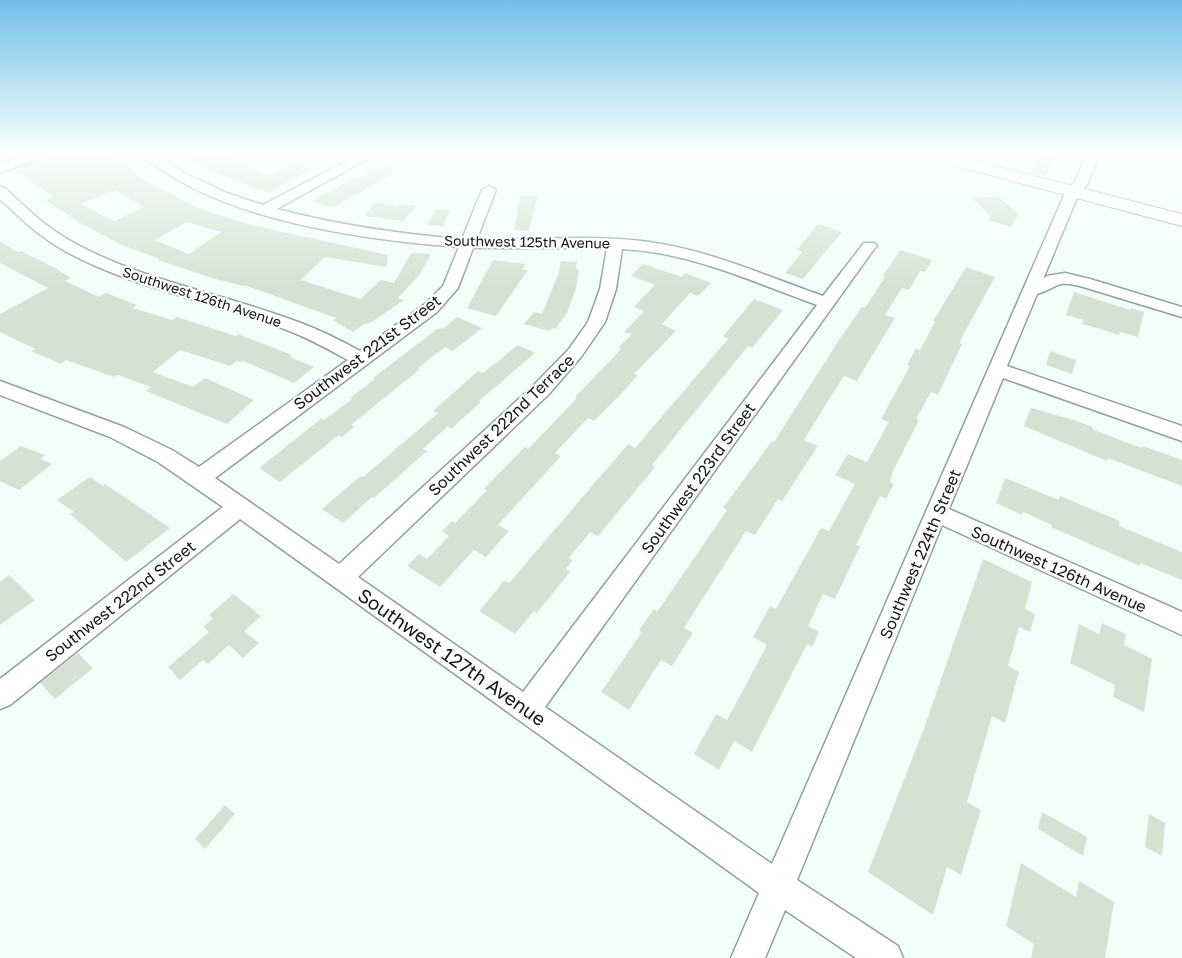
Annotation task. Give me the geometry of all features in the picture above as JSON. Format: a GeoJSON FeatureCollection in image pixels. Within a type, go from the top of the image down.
{"type":"FeatureCollection","features":[{"type":"Feature","properties":{"kind":"street","name":"Southwest 126th Avenue"},"geometry":{"type":"LineString","coordinates":[[6,197],[41,228],[64,244],[97,261],[127,274],[171,289],[282,322],[361,359]]}},
{"type":"Feature","properties":{"kind":"street","name":"Southwest 125th Avenue"},"geometry":{"type":"LineString","coordinates":[[227,197],[265,210],[329,226],[390,236],[468,243],[649,246],[690,254],[828,303]]}},
{"type":"Feature","properties":{"kind":"street"},"geometry":{"type":"LineString","coordinates":[[265,210],[290,197]]}},
{"type":"Feature","properties":{"kind":"street","name":"Southwest 221st Street"},"geometry":{"type":"LineString","coordinates":[[199,478],[431,308],[450,288],[486,197]]}},
{"type":"Feature","properties":{"kind":"street","name":"Southwest 224th Street"},"geometry":{"type":"LineString","coordinates":[[748,958],[1071,197]]}},
{"type":"Feature","properties":{"kind":"street"},"geometry":{"type":"LineString","coordinates":[[1091,197],[1182,220]]}},
{"type":"Feature","properties":{"kind":"street","name":"Southwest 222nd Terrace"},"geometry":{"type":"LineString","coordinates":[[341,578],[535,396],[575,353],[596,322],[608,290],[615,244]]}},
{"type":"Feature","properties":{"kind":"street","name":"Southwest 223rd Street"},"geometry":{"type":"LineString","coordinates":[[526,710],[870,246]]}},
{"type":"Feature","properties":{"kind":"street"},"geometry":{"type":"LineString","coordinates":[[1030,291],[1043,287],[1053,279],[1070,279],[1182,312]]}},
{"type":"Feature","properties":{"kind":"street"},"geometry":{"type":"LineString","coordinates":[[997,369],[1182,434]]}},
{"type":"Feature","properties":{"kind":"street","name":"Southwest 127th Avenue"},"geometry":{"type":"LineString","coordinates":[[0,388],[117,432],[165,456],[341,578],[741,862],[886,958]]}},
{"type":"Feature","properties":{"kind":"street","name":"Southwest 222nd Street"},"geometry":{"type":"LineString","coordinates":[[0,696],[240,507]]}},
{"type":"Feature","properties":{"kind":"street","name":"Southwest 126th Avenue"},"geometry":{"type":"LineString","coordinates":[[937,513],[1182,624]]}},
{"type":"Feature","properties":{"kind":"building"},"geometry":{"type":"Polygon","coordinates":[[[54,197],[98,197],[80,204],[114,221],[144,207],[126,197],[176,197],[198,208],[250,225],[388,255],[386,267],[325,257],[301,280],[360,299],[381,280],[394,283],[411,253],[431,254],[420,274],[398,298],[404,300],[353,332],[333,320],[336,318],[244,285],[212,278],[158,260],[160,259],[122,245],[80,223],[45,200],[54,197]],[[187,222],[155,240],[189,254],[221,232],[187,222]]]}},
{"type":"Feature","properties":{"kind":"building"},"geometry":{"type":"Polygon","coordinates":[[[321,197],[352,197],[332,208],[313,201],[321,197]]]}},
{"type":"Feature","properties":{"kind":"building"},"geometry":{"type":"Polygon","coordinates":[[[520,197],[538,197],[529,231],[514,230],[520,197]]]}},
{"type":"Feature","properties":{"kind":"building"},"geometry":{"type":"Polygon","coordinates":[[[999,197],[1019,214],[1011,227],[988,220],[991,217],[972,198],[999,197]]]}},
{"type":"Feature","properties":{"kind":"building"},"geometry":{"type":"Polygon","coordinates":[[[375,203],[416,206],[404,221],[364,216],[375,203]]]}},
{"type":"Feature","properties":{"kind":"building"},"geometry":{"type":"Polygon","coordinates":[[[436,209],[450,210],[443,226],[427,225],[436,209]]]}},
{"type":"Feature","properties":{"kind":"building"},"geometry":{"type":"Polygon","coordinates":[[[818,224],[842,232],[803,279],[785,273],[802,252],[797,250],[818,224]]]}},
{"type":"Feature","properties":{"kind":"building"},"geometry":{"type":"Polygon","coordinates":[[[0,241],[18,252],[21,251],[55,268],[71,278],[65,281],[99,297],[106,293],[137,305],[133,308],[172,320],[177,317],[236,336],[238,334],[292,355],[290,357],[314,367],[294,383],[243,361],[237,361],[230,366],[180,350],[153,372],[193,387],[205,378],[254,400],[227,424],[146,391],[151,387],[118,375],[115,377],[66,360],[61,364],[31,351],[35,349],[0,332],[0,314],[48,288],[0,263],[0,241]]]}},
{"type":"Feature","properties":{"kind":"building"},"geometry":{"type":"Polygon","coordinates":[[[900,250],[932,260],[925,272],[920,271],[909,290],[902,288],[885,315],[895,318],[857,381],[844,376],[804,440],[818,446],[782,501],[778,499],[755,535],[746,531],[684,628],[693,633],[672,666],[661,660],[629,710],[601,692],[642,632],[639,630],[654,609],[657,612],[727,510],[723,508],[772,441],[774,442],[837,343],[862,307],[865,308],[900,250]]]}},
{"type":"Feature","properties":{"kind":"building"},"geometry":{"type":"Polygon","coordinates":[[[493,260],[525,264],[523,270],[528,270],[496,316],[467,308],[493,260]]]}},
{"type":"Feature","properties":{"kind":"building"},"geometry":{"type":"Polygon","coordinates":[[[561,261],[577,262],[576,269],[579,270],[576,288],[567,313],[555,329],[552,328],[550,331],[524,324],[534,312],[542,314],[558,275],[561,261]]]}},
{"type":"Feature","properties":{"kind":"building"},"geometry":{"type":"Polygon","coordinates":[[[643,264],[682,277],[685,273],[711,283],[698,296],[690,293],[662,324],[676,331],[634,374],[638,375],[620,395],[594,421],[588,418],[555,453],[561,456],[498,525],[509,531],[486,557],[474,550],[440,587],[407,566],[419,554],[427,559],[449,536],[442,531],[452,521],[455,523],[487,490],[484,489],[525,447],[528,449],[621,349],[618,348],[632,334],[624,332],[644,311],[634,307],[655,285],[631,276],[643,264]]]}},
{"type":"Feature","properties":{"kind":"building"},"geometry":{"type":"Polygon","coordinates":[[[966,267],[995,277],[962,337],[960,343],[962,344],[938,395],[931,392],[916,419],[919,420],[892,473],[890,482],[894,484],[886,499],[880,496],[856,545],[860,546],[835,599],[823,594],[808,626],[819,632],[812,647],[807,644],[752,752],[734,741],[719,770],[694,754],[716,714],[727,720],[767,645],[753,637],[770,606],[776,609],[821,528],[829,531],[855,484],[835,475],[848,454],[867,462],[889,422],[881,419],[910,366],[907,365],[916,348],[920,350],[935,322],[933,321],[966,267]]]}},
{"type":"Feature","properties":{"kind":"building"},"geometry":{"type":"Polygon","coordinates":[[[1074,292],[1130,310],[1131,308],[1144,312],[1138,337],[1120,332],[1119,335],[1082,324],[1084,320],[1066,315],[1074,292]]]}},
{"type":"Feature","properties":{"kind":"building"},"geometry":{"type":"Polygon","coordinates":[[[754,299],[783,310],[752,348],[748,346],[652,465],[655,467],[598,536],[590,532],[569,558],[573,560],[566,569],[570,572],[537,613],[534,611],[515,634],[479,611],[504,581],[509,583],[628,444],[635,448],[728,339],[723,336],[754,299]]]}},
{"type":"Feature","properties":{"kind":"building"},"geometry":{"type":"Polygon","coordinates":[[[457,317],[482,328],[453,351],[445,347],[351,425],[354,427],[342,437],[339,435],[280,482],[259,468],[322,418],[324,420],[352,399],[350,398],[375,379],[373,378],[437,329],[444,328],[457,317]]]}},
{"type":"Feature","properties":{"kind":"building"},"geometry":{"type":"Polygon","coordinates":[[[518,345],[535,353],[479,401],[481,402],[451,429],[448,426],[423,449],[427,451],[374,498],[372,497],[343,523],[322,509],[438,413],[433,411],[478,371],[483,373],[518,345]]]}},
{"type":"Feature","properties":{"kind":"building"},"geometry":{"type":"Polygon","coordinates":[[[1050,351],[1076,360],[1072,374],[1046,365],[1050,351]]]}},
{"type":"Feature","properties":{"kind":"building"},"geometry":{"type":"Polygon","coordinates":[[[1031,408],[1077,421],[1125,442],[1143,448],[1143,446],[1182,460],[1182,486],[1108,458],[1107,461],[1024,426],[1031,408]]]}},
{"type":"Feature","properties":{"kind":"building"},"geometry":{"type":"Polygon","coordinates":[[[21,446],[45,455],[40,459],[52,464],[19,490],[0,481],[0,461],[21,446]]]}},
{"type":"Feature","properties":{"kind":"building"},"geometry":{"type":"Polygon","coordinates":[[[90,477],[103,486],[105,484],[170,528],[126,562],[70,514],[74,512],[57,500],[90,477]]]}},
{"type":"Feature","properties":{"kind":"building"},"geometry":{"type":"Polygon","coordinates":[[[1005,478],[1059,500],[1060,496],[1120,521],[1119,526],[1182,552],[1182,580],[1140,563],[1140,566],[1051,527],[1052,525],[1023,512],[1022,515],[996,503],[1005,478]]]}},
{"type":"Feature","properties":{"kind":"building"},"geometry":{"type":"Polygon","coordinates":[[[983,559],[1032,582],[1025,609],[1035,614],[1030,632],[1019,627],[1008,666],[1019,672],[1005,723],[992,716],[967,802],[981,810],[961,875],[947,867],[933,915],[868,872],[923,731],[983,559]]]}},
{"type":"Feature","properties":{"kind":"building"},"geometry":{"type":"Polygon","coordinates":[[[9,575],[35,600],[0,625],[0,582],[9,575]]]}},
{"type":"Feature","properties":{"kind":"building"},"geometry":{"type":"Polygon","coordinates":[[[233,594],[261,616],[244,631],[259,643],[243,658],[229,645],[208,664],[203,660],[180,680],[168,667],[209,632],[203,627],[213,618],[209,615],[233,594]]]}},
{"type":"Feature","properties":{"kind":"building"},"geometry":{"type":"Polygon","coordinates":[[[1102,623],[1126,634],[1124,645],[1152,659],[1144,712],[1113,697],[1115,685],[1070,663],[1079,624],[1099,634],[1102,623]]]}},
{"type":"Feature","properties":{"kind":"building"},"geometry":{"type":"Polygon","coordinates":[[[78,653],[93,668],[55,699],[40,683],[78,653]]]}},
{"type":"Feature","properties":{"kind":"building"},"geometry":{"type":"Polygon","coordinates":[[[225,805],[235,814],[205,849],[195,839],[225,805]]]}},
{"type":"Feature","properties":{"kind":"building"},"geometry":{"type":"Polygon","coordinates":[[[1042,812],[1087,837],[1083,856],[1038,829],[1042,812]]]}},
{"type":"Feature","properties":{"kind":"building"},"geometry":{"type":"Polygon","coordinates":[[[1149,814],[1165,823],[1162,856],[1145,847],[1149,814]]]}},
{"type":"Feature","properties":{"kind":"building"},"geometry":{"type":"Polygon","coordinates":[[[1021,863],[1076,897],[1079,881],[1114,902],[1105,958],[1031,958],[1034,944],[1006,926],[1021,863]]]}}]}
